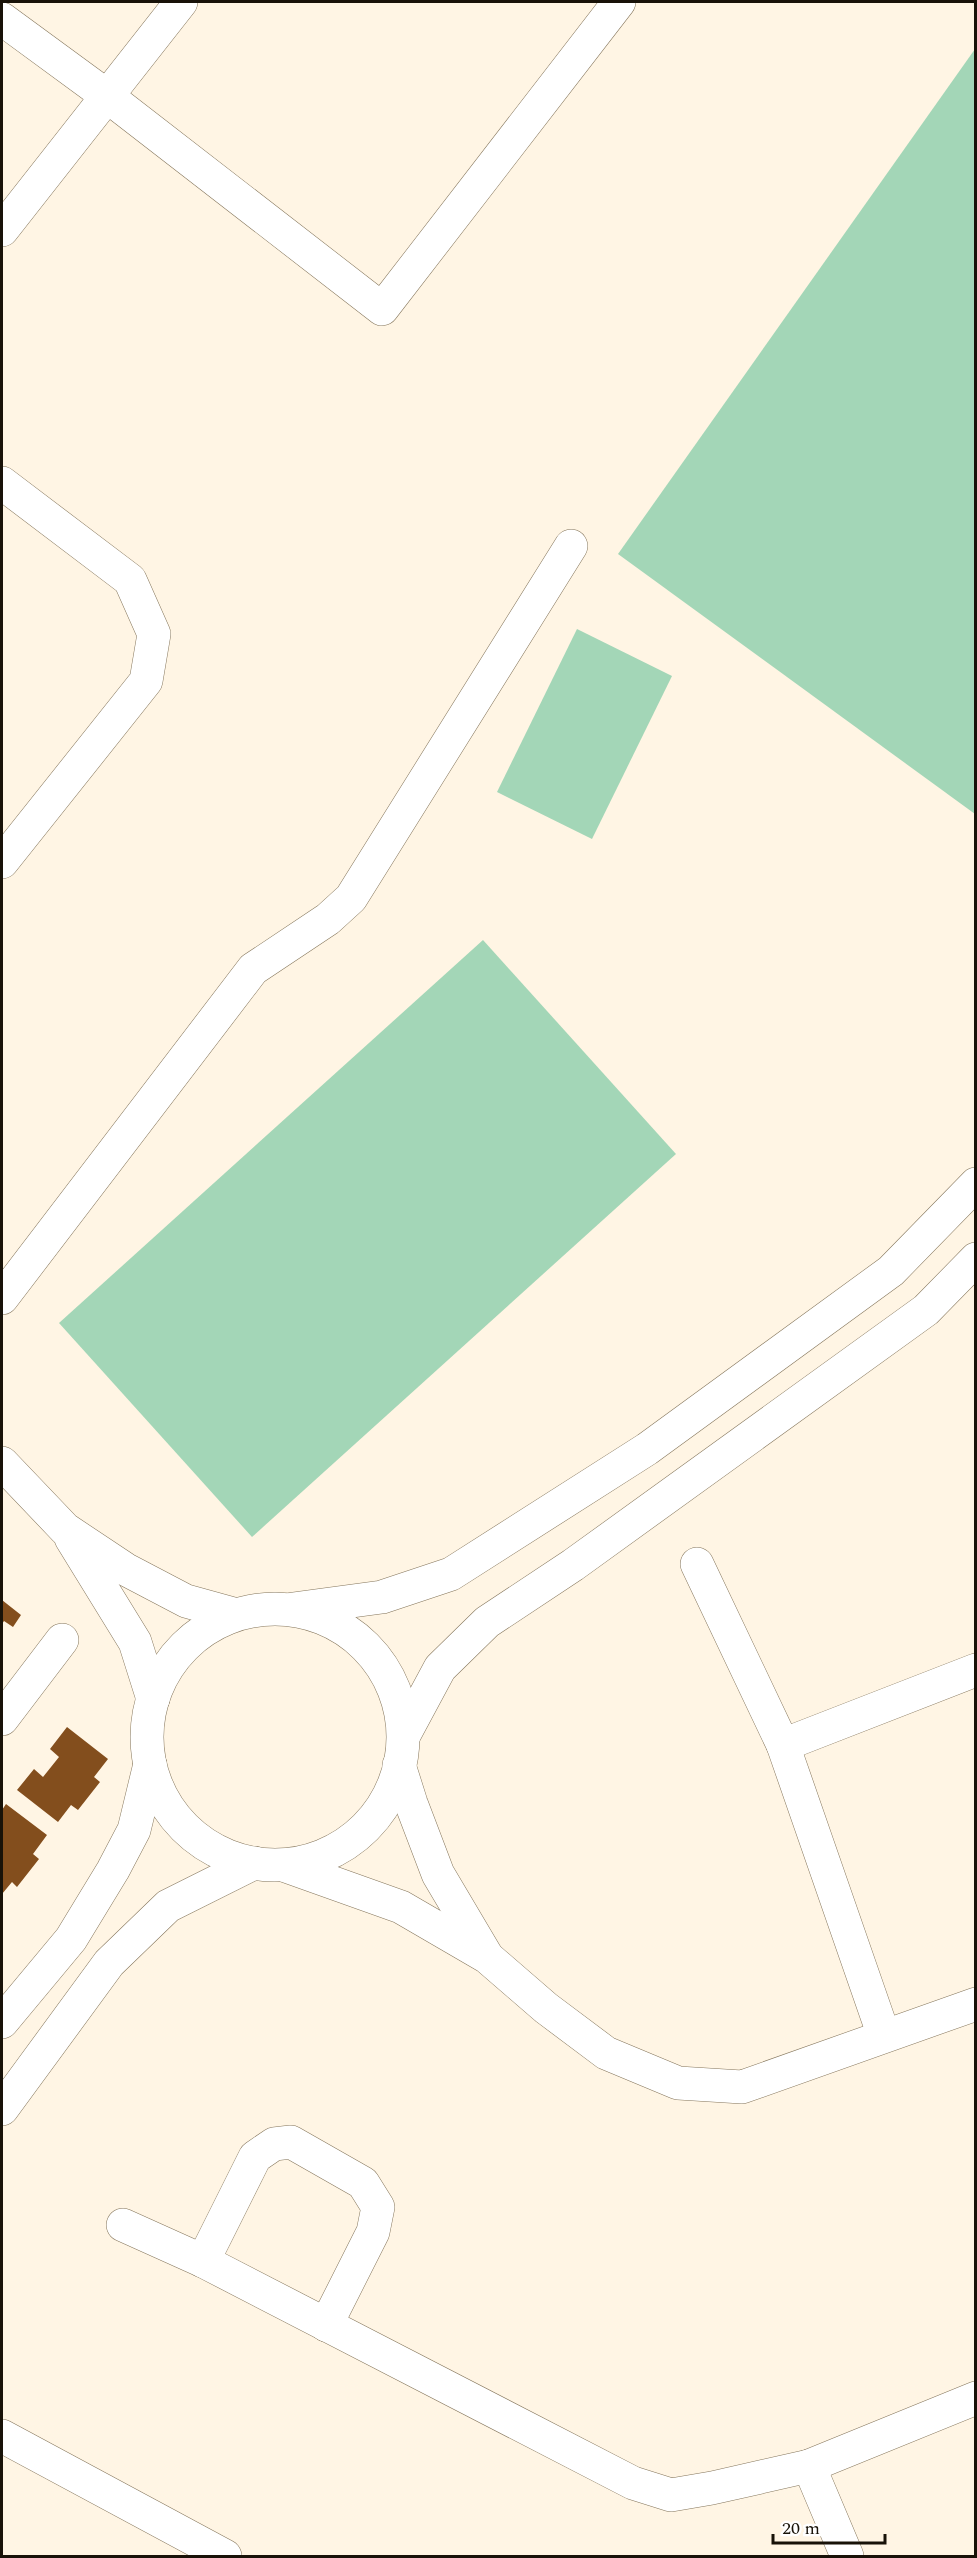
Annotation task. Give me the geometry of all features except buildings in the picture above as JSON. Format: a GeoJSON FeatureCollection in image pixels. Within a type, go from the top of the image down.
{"type":"FeatureCollection","features":[{"type":"Feature","properties":{"kind":"street"},"geometry":{"type":"LineString","coordinates":[[2,230],[181,2]]}},
{"type":"Feature","properties":{"kind":"street"},"geometry":{"type":"LineString","coordinates":[[2,19],[106,96],[382,309],[619,2]]}},
{"type":"Feature","properties":{"kind":"street"},"geometry":{"type":"LineString","coordinates":[[2,483],[130,580],[154,634],[146,681],[2,862]]}},
{"type":"Feature","properties":{"kind":"street"},"geometry":{"type":"LineString","coordinates":[[2,1298],[253,969],[328,919],[351,898],[571,546]]}},
{"type":"Feature","properties":{"kind":"street"},"geometry":{"type":"LineString","coordinates":[[65,1529],[125,1569],[186,1601],[233,1614],[293,1609],[382,1597],[451,1574],[647,1449],[891,1271],[975,1184]]}},
{"type":"Feature","properties":{"kind":"street"},"geometry":{"type":"LineString","coordinates":[[2,2109],[109,1963],[168,1906],[270,1864],[334,1852],[370,1825],[398,1779],[402,1750],[440,1668],[487,1622],[573,1565],[926,1310],[975,1259]]}},
{"type":"Feature","properties":{"kind":"street"},"geometry":{"type":"LineString","coordinates":[[2,1463],[65,1529],[135,1642],[153,1699]]}},
{"type":"Feature","properties":{"kind":"street"},"geometry":{"type":"LineString","coordinates":[[697,1564],[783,1745],[885,2036]]}},
{"type":"Feature","properties":{"kind":"street"},"geometry":{"type":"LineString","coordinates":[[293,1609],[336,1623],[377,1659],[398,1698],[402,1750],[411,1803],[438,1874],[487,1957]]}},
{"type":"Feature","properties":{"kind":"street"},"geometry":{"type":"LineString","coordinates":[[233,1614],[194,1635],[158,1680],[146,1723],[146,1747],[157,1791],[183,1827],[201,1843],[242,1862],[270,1864],[401,1907],[487,1957],[546,2008],[606,2053],[678,2083],[742,2087],[975,2004]]}},
{"type":"Feature","properties":{"kind":"street"},"geometry":{"type":"LineString","coordinates":[[2,1719],[62,1640]]}},
{"type":"Feature","properties":{"kind":"street"},"geometry":{"type":"LineString","coordinates":[[783,1745],[975,1670]]}},
{"type":"Feature","properties":{"kind":"street"},"geometry":{"type":"LineString","coordinates":[[2,2022],[70,1939],[113,1870],[134,1830],[150,1764]]}},
{"type":"Feature","properties":{"kind":"street"},"geometry":{"type":"LineString","coordinates":[[203,2261],[255,2157],[274,2144],[291,2142],[363,2183],[378,2207],[373,2232],[327,2325]]}},
{"type":"Feature","properties":{"kind":"street"},"geometry":{"type":"LineString","coordinates":[[123,2225],[203,2261],[633,2483],[670,2494],[712,2488],[809,2466],[975,2398]]}},
{"type":"Feature","properties":{"kind":"street"},"geometry":{"type":"LineString","coordinates":[[2,2436],[225,2556]]}},
{"type":"Feature","properties":{"kind":"street"},"geometry":{"type":"LineString","coordinates":[[809,2466],[847,2556]]}},
{"type":"Feature","properties":{"kind":"green space"},"geometry":{"type":"Polygon","coordinates":[[[975,49],[975,814],[618,554],[975,49]]]}},
{"type":"Feature","properties":{"kind":"green space"},"geometry":{"type":"Polygon","coordinates":[[[577,629],[672,676],[592,839],[497,792],[577,629]]]}},
{"type":"Feature","properties":{"kind":"green space"},"geometry":{"type":"Polygon","coordinates":[[[483,940],[676,1154],[252,1537],[59,1323],[483,940]]]}}]}
